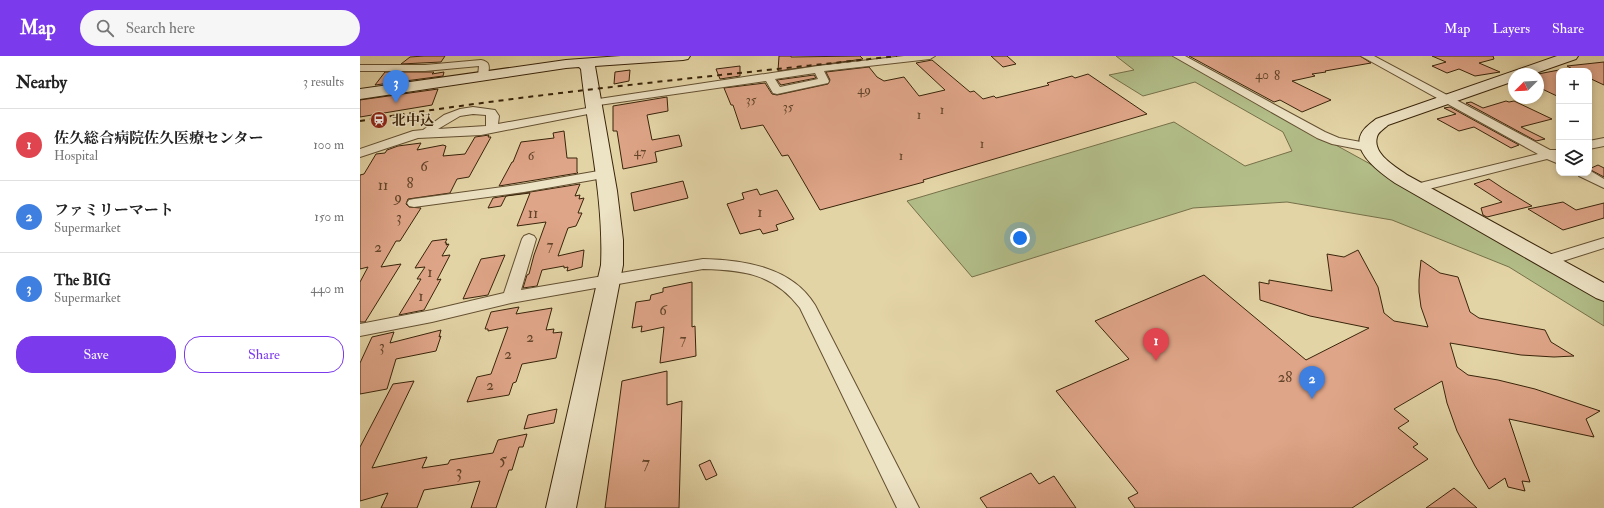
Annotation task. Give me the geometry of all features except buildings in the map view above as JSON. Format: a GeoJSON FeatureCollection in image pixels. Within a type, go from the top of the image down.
{"type":"FeatureCollection","features":[{"type":"Feature","properties":{"kind":"street"},"geometry":{"type":"LineString","coordinates":[[442,67],[449,56]]}},
{"type":"Feature","properties":{"kind":"street"},"geometry":{"type":"LineString","coordinates":[[360,94],[580,60],[683,56]]}},
{"type":"Feature","properties":{"kind":"street"},"geometry":{"type":"LineString","coordinates":[[360,153],[407,137],[426,134],[465,133],[593,106],[818,69],[930,56]]}},
{"type":"Feature","properties":{"kind":"street"},"geometry":{"type":"LineString","coordinates":[[1178,56],[1321,135],[1336,141],[1368,146]]}},
{"type":"Feature","properties":{"kind":"street"},"geometry":{"type":"LineString","coordinates":[[1366,56],[1556,156]]}},
{"type":"Feature","properties":{"kind":"street"},"geometry":{"type":"LineString","coordinates":[[1536,68],[1571,56]]}},
{"type":"Feature","properties":{"kind":"street"},"geometry":{"type":"LineString","coordinates":[[561,508],[612,265],[613,238],[588,67],[580,60]]}},
{"type":"Feature","properties":{"kind":"street"},"geometry":{"type":"LineString","coordinates":[[361,68],[442,67],[481,63],[485,66],[483,76]]}},
{"type":"Feature","properties":{"kind":"street"},"geometry":{"type":"LineString","coordinates":[[769,77],[777,91],[824,81],[818,69]]}},
{"type":"Feature","properties":{"kind":"street"},"geometry":{"type":"LineString","coordinates":[[1508,78],[1382,122],[1375,126],[1369,133],[1367,137],[1368,146],[1380,164],[1396,175],[1604,293]]}},
{"type":"Feature","properties":{"kind":"street"},"geometry":{"type":"LineString","coordinates":[[426,134],[444,119],[456,114],[477,110],[491,112],[493,116],[492,128]]}},
{"type":"Feature","properties":{"kind":"street"},"geometry":{"type":"LineString","coordinates":[[1592,144],[1604,142]]}},
{"type":"Feature","properties":{"kind":"street"},"geometry":{"type":"LineString","coordinates":[[1417,188],[1556,156]]}},
{"type":"Feature","properties":{"kind":"street"},"geometry":{"type":"LineString","coordinates":[[414,203],[524,188],[604,174]]}},
{"type":"Feature","properties":{"kind":"street"},"geometry":{"type":"LineString","coordinates":[[1589,176],[1604,184]]}},
{"type":"Feature","properties":{"kind":"street"},"geometry":{"type":"LineString","coordinates":[[511,297],[529,240]]}},
{"type":"Feature","properties":{"kind":"street"},"geometry":{"type":"LineString","coordinates":[[1547,261],[1604,243]]}},
{"type":"Feature","properties":{"kind":"street"},"geometry":{"type":"LineString","coordinates":[[360,330],[432,316],[511,297],[591,282],[608,281],[703,264],[729,264],[747,267],[769,274],[791,287],[807,305],[908,508]]}},
{"type":"Feature","properties":{"kind":"green space"},"geometry":{"type":"Polygon","coordinates":[[[1116,56],[1174,56],[1383,171],[1604,296],[1604,326],[1509,267],[1392,220],[1287,202],[1193,208],[972,277],[907,201],[1174,122],[1245,166],[1292,151],[1283,132],[1195,82],[1143,96],[1109,75],[1134,70],[1116,56]]]}},
{"type":"Feature","properties":{"kind":"railway"},"geometry":{"type":"LineString","coordinates":[[360,121],[494,101],[897,56]]}},
{"type":"Feature","properties":{"kind":"place","name":"The BIG"},"geometry":{"type":"Point","coordinates":[396,103]}},
{"type":"Feature","properties":{"kind":"place","name":"北中込"},"geometry":{"type":"Point","coordinates":[379,120]}},
{"type":"Feature","properties":{"kind":"place","name":"佐久総合病院佐久医療センター"},"geometry":{"type":"Point","coordinates":[1156,361]}},
{"type":"Feature","properties":{"kind":"place","name":"ファミリーマート"},"geometry":{"type":"Point","coordinates":[1312,399]}}]}
